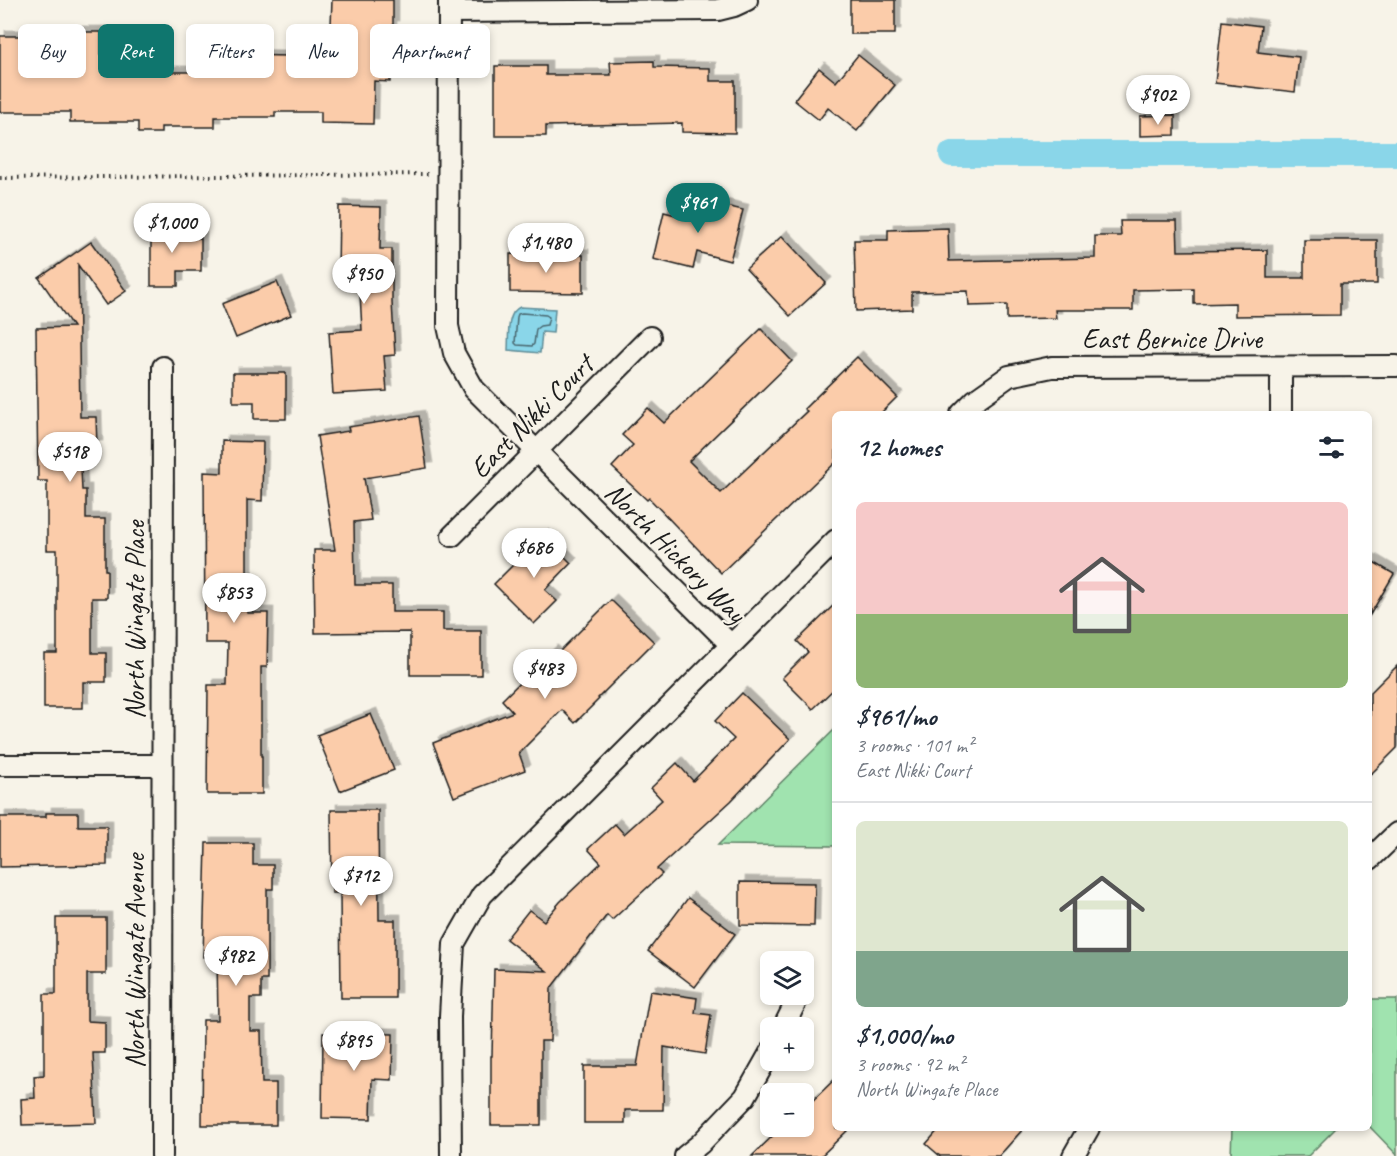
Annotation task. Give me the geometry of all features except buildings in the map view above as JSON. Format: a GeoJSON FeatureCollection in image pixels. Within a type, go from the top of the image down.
{"type":"FeatureCollection","features":[{"type":"Feature","properties":{"kind":"street"},"geometry":{"type":"LineString","coordinates":[[449,6],[718,10],[747,0]]}},
{"type":"Feature","properties":{"kind":"street","name":"North Hickory Way"},"geometry":{"type":"LineString","coordinates":[[449,6],[448,326],[454,353],[474,389],[731,645],[482,896],[454,944],[450,1016],[451,1156]]}},
{"type":"Feature","properties":{"kind":"street","name":"East Nikki Court"},"geometry":{"type":"LineString","coordinates":[[452,536],[650,336]]}},
{"type":"Feature","properties":{"kind":"street","name":"East Bernice Drive"},"geometry":{"type":"LineString","coordinates":[[964,411],[975,400],[1009,376],[1052,367],[1397,366]]}},
{"type":"Feature","properties":{"kind":"street","name":"North Wingate Place"},"geometry":{"type":"LineString","coordinates":[[162,765],[163,367]]}},
{"type":"Feature","properties":{"kind":"street"},"geometry":{"type":"LineString","coordinates":[[1281,367],[1281,411]]}},
{"type":"Feature","properties":{"kind":"street"},"geometry":{"type":"LineString","coordinates":[[731,645],[832,544]]}},
{"type":"Feature","properties":{"kind":"street"},"geometry":{"type":"LineString","coordinates":[[0,765],[162,765]]}},
{"type":"Feature","properties":{"kind":"street","name":"North Wingate Avenue"},"geometry":{"type":"LineString","coordinates":[[162,765],[162,1156]]}},
{"type":"Feature","properties":{"kind":"street"},"geometry":{"type":"LineString","coordinates":[[1372,857],[1397,833]]}},
{"type":"Feature","properties":{"kind":"street"},"geometry":{"type":"LineString","coordinates":[[685,1156],[700,1144],[745,1097],[760,1070]]}},
{"type":"Feature","properties":{"kind":"street"},"geometry":{"type":"LineString","coordinates":[[1073,1156],[1087,1131]]}},
{"type":"Feature","properties":{"kind":"path"},"geometry":{"type":"LineString","coordinates":[[0,178],[448,174]]}},
{"type":"Feature","properties":{"kind":"green space"},"geometry":{"type":"Polygon","coordinates":[[[832,732],[832,846],[718,845],[832,732]]]}},
{"type":"Feature","properties":{"kind":"green space"},"geometry":{"type":"Polygon","coordinates":[[[1372,999],[1397,999],[1397,1155],[1372,1129],[1372,999]]]}},
{"type":"Feature","properties":{"kind":"green space"},"geometry":{"type":"Polygon","coordinates":[[[1232,1131],[1333,1131],[1308,1156],[1231,1156],[1232,1131]]]}},
{"type":"Feature","properties":{"kind":"water"},"geometry":{"type":"Polygon","coordinates":[[[520,307],[555,309],[553,333],[542,332],[540,353],[508,350],[510,320],[512,314],[520,307]]]}},
{"type":"Feature","properties":{"kind":"waterway"},"geometry":{"type":"LineString","coordinates":[[952,154],[1397,154]]}}]}
